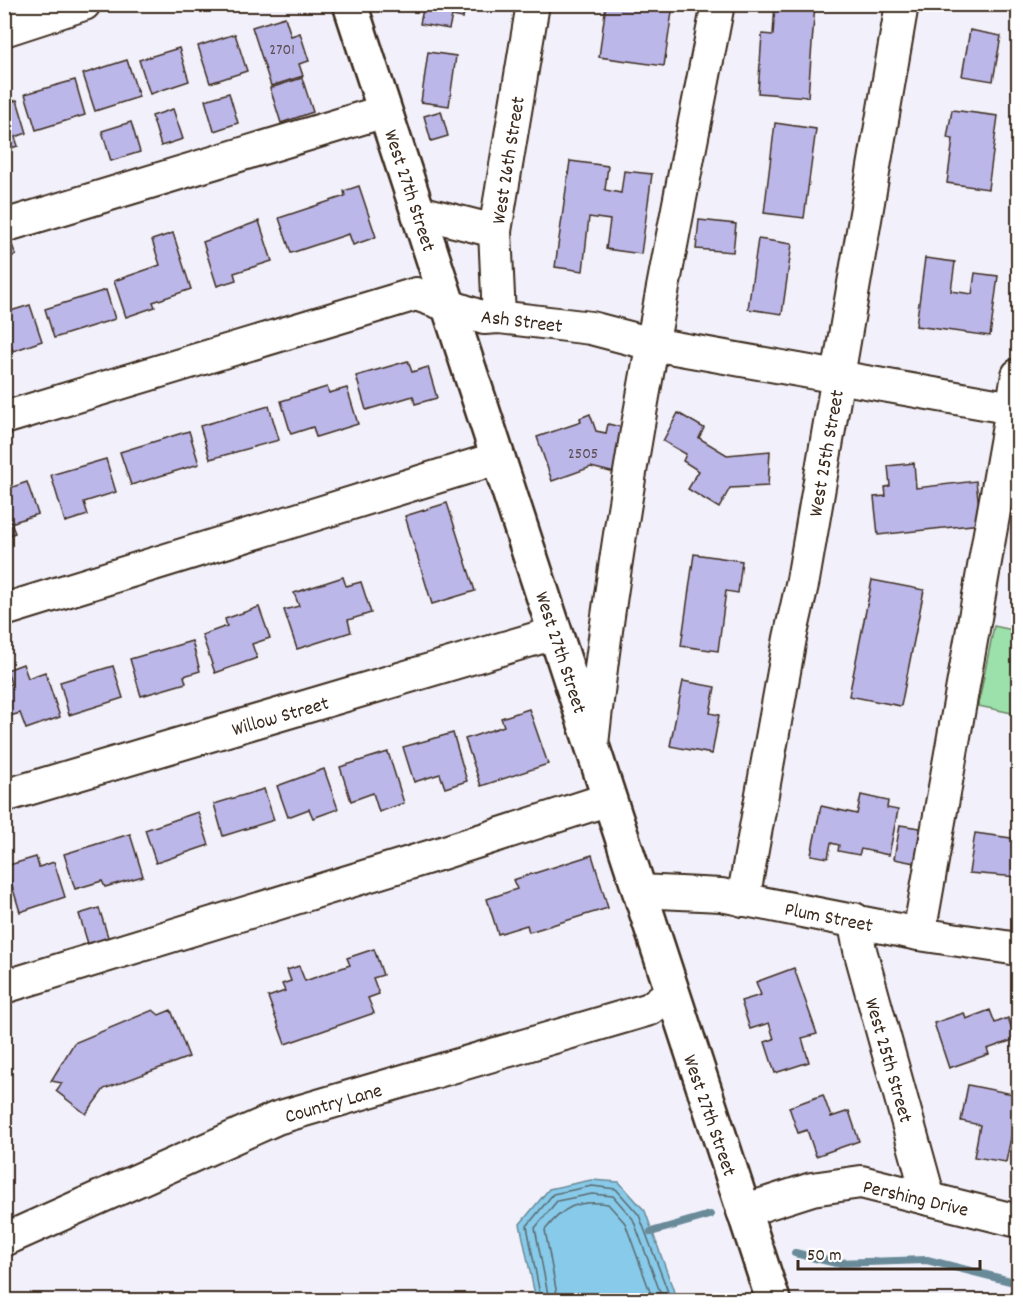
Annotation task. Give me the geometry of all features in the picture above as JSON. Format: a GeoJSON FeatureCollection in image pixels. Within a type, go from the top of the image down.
{"type":"FeatureCollection","features":[{"type":"Feature","properties":{"kind":"main road","name":"West 27th Street"},"geometry":{"type":"LineString","coordinates":[[350,4],[592,744],[670,993],[772,1300]]}},
{"type":"Feature","properties":{"kind":"street"},"geometry":{"type":"LineString","coordinates":[[4,30],[84,4]]}},
{"type":"Feature","properties":{"kind":"street","name":"West 26th Street"},"geometry":{"type":"LineString","coordinates":[[499,317],[495,231],[533,4]]}},
{"type":"Feature","properties":{"kind":"street"},"geometry":{"type":"LineString","coordinates":[[592,744],[600,678],[652,344],[718,4]]}},
{"type":"Feature","properties":{"kind":"street","name":"West 25th Street"},"geometry":{"type":"LineString","coordinates":[[743,900],[838,378],[902,4]]}},
{"type":"Feature","properties":{"kind":"street"},"geometry":{"type":"LineString","coordinates":[[4,226],[385,111]]}},
{"type":"Feature","properties":{"kind":"street"},"geometry":{"type":"LineString","coordinates":[[418,212],[495,231]]}},
{"type":"Feature","properties":{"kind":"street","name":"Ash Street"},"geometry":{"type":"LineString","coordinates":[[4,418],[416,294],[484,318],[499,317],[591,328],[652,344],[1015,408]]}},
{"type":"Feature","properties":{"kind":"street"},"geometry":{"type":"LineString","coordinates":[[919,934],[1015,408],[1018,375]]}},
{"type":"Feature","properties":{"kind":"street"},"geometry":{"type":"LineString","coordinates":[[4,610],[498,458]]}},
{"type":"Feature","properties":{"kind":"street","name":"Willow Street"},"geometry":{"type":"LineString","coordinates":[[4,796],[555,633]]}},
{"type":"Feature","properties":{"kind":"street"},"geometry":{"type":"LineString","coordinates":[[4,987],[442,854],[609,799]]}},
{"type":"Feature","properties":{"kind":"street","name":"Plum Street"},"geometry":{"type":"LineString","coordinates":[[639,891],[679,891],[743,900],[854,919],[861,923],[919,934],[1018,949]]}},
{"type":"Feature","properties":{"kind":"street","name":"West 25th Street"},"geometry":{"type":"LineString","coordinates":[[854,919],[860,951],[929,1199]]}},
{"type":"Feature","properties":{"kind":"street","name":"Country Lane"},"geometry":{"type":"LineString","coordinates":[[4,1240],[277,1118],[650,1009],[670,993]]}},
{"type":"Feature","properties":{"kind":"street","name":"Pershing Drive"},"geometry":{"type":"LineString","coordinates":[[744,1211],[812,1189],[861,1182],[1018,1221]]}},
{"type":"Feature","properties":{"kind":"green space"},"geometry":{"type":"Polygon","coordinates":[[[994,626],[1018,631],[1017,714],[978,706],[994,626]]]}},
{"type":"Feature","properties":{"kind":"water"},"geometry":{"type":"Polygon","coordinates":[[[591,1180],[619,1182],[645,1211],[677,1300],[536,1300],[520,1224],[549,1189],[591,1180]]]}},
{"type":"Feature","properties":{"kind":"building"},"geometry":{"type":"Polygon","coordinates":[[[435,4],[465,4],[463,18],[452,16],[449,29],[420,24],[423,9],[434,11],[435,4]]]}},
{"type":"Feature","properties":{"kind":"building"},"geometry":{"type":"Polygon","coordinates":[[[606,4],[673,5],[664,66],[599,57],[606,4]]]}},
{"type":"Feature","properties":{"kind":"building"},"geometry":{"type":"Polygon","coordinates":[[[775,4],[815,4],[808,97],[758,93],[762,34],[773,35],[775,4]]]}},
{"type":"Feature","properties":{"kind":"building"},"geometry":{"type":"Polygon","coordinates":[[[285,17],[291,36],[300,33],[309,61],[299,64],[303,76],[271,86],[252,27],[285,17]]]}},
{"type":"Feature","properties":{"kind":"building"},"geometry":{"type":"Polygon","coordinates":[[[970,30],[1001,36],[993,81],[962,76],[970,30]]]}},
{"type":"Feature","properties":{"kind":"building"},"geometry":{"type":"Polygon","coordinates":[[[235,34],[247,71],[210,83],[198,46],[235,34]]]}},
{"type":"Feature","properties":{"kind":"building"},"geometry":{"type":"Polygon","coordinates":[[[179,48],[189,81],[150,94],[139,60],[179,48]]]}},
{"type":"Feature","properties":{"kind":"building"},"geometry":{"type":"Polygon","coordinates":[[[428,52],[456,56],[449,106],[421,102],[428,52]]]}},
{"type":"Feature","properties":{"kind":"building"},"geometry":{"type":"Polygon","coordinates":[[[127,60],[139,97],[95,111],[83,74],[127,60]]]}},
{"type":"Feature","properties":{"kind":"building"},"geometry":{"type":"Polygon","coordinates":[[[302,78],[313,112],[281,123],[270,88],[302,78]]]}},
{"type":"Feature","properties":{"kind":"building"},"geometry":{"type":"Polygon","coordinates":[[[75,80],[85,115],[36,130],[25,94],[75,80]]]}},
{"type":"Feature","properties":{"kind":"building"},"geometry":{"type":"Polygon","coordinates":[[[229,93],[238,123],[214,131],[205,100],[229,93]]]}},
{"type":"Feature","properties":{"kind":"building"},"geometry":{"type":"Polygon","coordinates":[[[17,100],[27,133],[15,137],[18,146],[4,150],[4,104],[17,100]]]}},
{"type":"Feature","properties":{"kind":"building"},"geometry":{"type":"Polygon","coordinates":[[[173,109],[183,139],[161,146],[152,116],[173,109]]]}},
{"type":"Feature","properties":{"kind":"building"},"geometry":{"type":"Polygon","coordinates":[[[952,110],[998,116],[988,189],[947,183],[953,139],[947,138],[952,110]]]}},
{"type":"Feature","properties":{"kind":"building"},"geometry":{"type":"Polygon","coordinates":[[[441,111],[448,136],[431,141],[424,116],[441,111]]]}},
{"type":"Feature","properties":{"kind":"building"},"geometry":{"type":"Polygon","coordinates":[[[131,122],[140,152],[111,161],[102,131],[131,122]]]}},
{"type":"Feature","properties":{"kind":"building"},"geometry":{"type":"Polygon","coordinates":[[[775,123],[816,129],[804,218],[764,213],[775,123]]]}},
{"type":"Feature","properties":{"kind":"building"},"geometry":{"type":"Polygon","coordinates":[[[570,161],[608,166],[605,190],[621,193],[624,171],[652,174],[641,254],[606,249],[610,220],[589,217],[583,271],[555,267],[570,161]]]}},
{"type":"Feature","properties":{"kind":"building"},"geometry":{"type":"Polygon","coordinates":[[[359,186],[376,237],[353,245],[349,234],[291,253],[279,218],[345,196],[344,191],[359,186]]]}},
{"type":"Feature","properties":{"kind":"building"},"geometry":{"type":"Polygon","coordinates":[[[699,220],[736,224],[733,252],[696,249],[699,220]]]}},
{"type":"Feature","properties":{"kind":"building"},"geometry":{"type":"Polygon","coordinates":[[[259,221],[272,261],[234,273],[236,280],[217,286],[203,242],[259,221]]]}},
{"type":"Feature","properties":{"kind":"building"},"geometry":{"type":"Polygon","coordinates":[[[173,233],[191,289],[153,302],[155,307],[126,317],[114,281],[160,265],[152,240],[173,233]]]}},
{"type":"Feature","properties":{"kind":"building"},"geometry":{"type":"Polygon","coordinates":[[[758,239],[792,244],[782,314],[748,309],[758,239]]]}},
{"type":"Feature","properties":{"kind":"building"},"geometry":{"type":"Polygon","coordinates":[[[12,245],[16,255],[4,259],[4,247],[12,245]]]}},
{"type":"Feature","properties":{"kind":"building"},"geometry":{"type":"Polygon","coordinates":[[[925,258],[955,262],[951,291],[972,294],[975,273],[998,276],[990,336],[916,326],[925,258]]]}},
{"type":"Feature","properties":{"kind":"building"},"geometry":{"type":"Polygon","coordinates":[[[106,290],[115,319],[54,338],[45,309],[106,290]]]}},
{"type":"Feature","properties":{"kind":"building"},"geometry":{"type":"Polygon","coordinates":[[[30,305],[42,341],[13,351],[11,345],[4,347],[4,313],[30,305]]]}},
{"type":"Feature","properties":{"kind":"building"},"geometry":{"type":"Polygon","coordinates":[[[408,361],[412,372],[428,367],[437,398],[415,404],[413,396],[366,410],[356,376],[408,361]]]}},
{"type":"Feature","properties":{"kind":"building"},"geometry":{"type":"Polygon","coordinates":[[[327,387],[329,393],[347,388],[358,424],[316,437],[313,427],[291,434],[281,401],[327,387]]]}},
{"type":"Feature","properties":{"kind":"building"},"geometry":{"type":"Polygon","coordinates":[[[269,406],[279,440],[210,459],[200,426],[269,406]]]}},
{"type":"Feature","properties":{"kind":"building"},"geometry":{"type":"Polygon","coordinates":[[[678,413],[704,428],[699,438],[727,455],[770,451],[768,486],[730,488],[719,508],[688,489],[699,471],[683,461],[686,454],[663,441],[678,413]]]}},
{"type":"Feature","properties":{"kind":"building"},"geometry":{"type":"Polygon","coordinates":[[[590,414],[596,431],[606,433],[608,424],[629,429],[619,474],[591,467],[552,481],[537,437],[581,422],[580,418],[590,414]]]}},
{"type":"Feature","properties":{"kind":"building"},"geometry":{"type":"Polygon","coordinates":[[[189,431],[199,464],[131,485],[120,452],[189,431]]]}},
{"type":"Feature","properties":{"kind":"building"},"geometry":{"type":"Polygon","coordinates":[[[106,459],[116,492],[84,502],[88,515],[65,522],[51,475],[106,459]]]}},
{"type":"Feature","properties":{"kind":"building"},"geometry":{"type":"Polygon","coordinates":[[[914,463],[916,488],[976,481],[981,524],[878,535],[874,497],[886,496],[885,487],[890,486],[888,466],[914,463]]]}},
{"type":"Feature","properties":{"kind":"building"},"geometry":{"type":"Polygon","coordinates":[[[27,482],[38,514],[11,523],[15,533],[4,537],[4,490],[27,482]]]}},
{"type":"Feature","properties":{"kind":"building"},"geometry":{"type":"Polygon","coordinates":[[[447,503],[475,591],[432,604],[405,516],[447,503]]]}},
{"type":"Feature","properties":{"kind":"building"},"geometry":{"type":"Polygon","coordinates":[[[694,554],[742,561],[738,593],[726,591],[718,651],[681,646],[694,554]]]}},
{"type":"Feature","properties":{"kind":"building"},"geometry":{"type":"Polygon","coordinates":[[[343,577],[346,586],[361,582],[371,613],[348,620],[351,632],[297,649],[284,610],[299,606],[294,593],[343,577]]]}},
{"type":"Feature","properties":{"kind":"building"},"geometry":{"type":"Polygon","coordinates":[[[872,580],[924,590],[901,706],[849,696],[872,580]]]}},
{"type":"Feature","properties":{"kind":"building"},"geometry":{"type":"Polygon","coordinates":[[[259,607],[270,638],[252,644],[257,658],[215,673],[202,635],[227,626],[225,619],[259,607]]]}},
{"type":"Feature","properties":{"kind":"building"},"geometry":{"type":"Polygon","coordinates":[[[192,641],[200,671],[184,676],[186,683],[141,696],[130,659],[192,641]]]}},
{"type":"Feature","properties":{"kind":"building"},"geometry":{"type":"Polygon","coordinates":[[[23,664],[28,678],[45,672],[60,717],[26,729],[20,713],[4,718],[4,687],[11,684],[7,670],[23,664]]]}},
{"type":"Feature","properties":{"kind":"building"},"geometry":{"type":"Polygon","coordinates":[[[113,666],[123,698],[69,715],[60,682],[113,666]]]}},
{"type":"Feature","properties":{"kind":"building"},"geometry":{"type":"Polygon","coordinates":[[[683,681],[715,687],[710,713],[719,715],[712,754],[670,746],[683,681]]]}},
{"type":"Feature","properties":{"kind":"building"},"geometry":{"type":"Polygon","coordinates":[[[529,709],[548,764],[481,786],[465,739],[504,726],[501,718],[529,709]]]}},
{"type":"Feature","properties":{"kind":"building"},"geometry":{"type":"Polygon","coordinates":[[[453,733],[467,781],[445,788],[440,774],[414,782],[403,747],[453,733]]]}},
{"type":"Feature","properties":{"kind":"building"},"geometry":{"type":"Polygon","coordinates":[[[388,752],[404,803],[379,812],[373,793],[351,801],[340,767],[388,752]]]}},
{"type":"Feature","properties":{"kind":"building"},"geometry":{"type":"Polygon","coordinates":[[[324,769],[338,809],[313,818],[309,809],[288,817],[277,786],[324,769]]]}},
{"type":"Feature","properties":{"kind":"building"},"geometry":{"type":"Polygon","coordinates":[[[264,789],[274,820],[223,836],[214,804],[264,789]]]}},
{"type":"Feature","properties":{"kind":"building"},"geometry":{"type":"Polygon","coordinates":[[[861,795],[888,801],[887,808],[898,810],[889,855],[861,849],[859,855],[838,851],[839,845],[831,843],[828,858],[811,855],[821,806],[857,814],[861,795]]]}},
{"type":"Feature","properties":{"kind":"building"},"geometry":{"type":"Polygon","coordinates":[[[198,812],[209,845],[156,863],[145,830],[198,812]]]}},
{"type":"Feature","properties":{"kind":"building"},"geometry":{"type":"Polygon","coordinates":[[[900,825],[926,829],[920,864],[894,859],[900,825]]]}},
{"type":"Feature","properties":{"kind":"building"},"geometry":{"type":"Polygon","coordinates":[[[975,833],[1018,839],[1018,877],[969,873],[975,833]]]}},
{"type":"Feature","properties":{"kind":"building"},"geometry":{"type":"Polygon","coordinates":[[[130,834],[143,876],[105,887],[102,881],[75,889],[64,854],[130,834]]]}},
{"type":"Feature","properties":{"kind":"building"},"geometry":{"type":"Polygon","coordinates":[[[592,855],[608,908],[529,932],[527,925],[498,934],[487,899],[517,889],[513,880],[592,855]]]}},
{"type":"Feature","properties":{"kind":"building"},"geometry":{"type":"Polygon","coordinates":[[[36,857],[39,867],[54,862],[65,897],[20,912],[6,866],[36,857]]]}},
{"type":"Feature","properties":{"kind":"building"},"geometry":{"type":"Polygon","coordinates":[[[99,908],[109,940],[89,947],[79,914],[99,908]]]}},
{"type":"Feature","properties":{"kind":"building"},"geometry":{"type":"Polygon","coordinates":[[[374,949],[383,975],[373,978],[379,994],[368,998],[374,1013],[285,1044],[268,997],[285,991],[282,984],[291,981],[287,970],[299,966],[305,981],[350,965],[347,958],[374,949]]]}},
{"type":"Feature","properties":{"kind":"building"},"geometry":{"type":"Polygon","coordinates":[[[794,968],[817,1034],[802,1038],[809,1062],[775,1073],[765,1042],[774,1039],[769,1023],[750,1029],[741,1001],[761,995],[756,982],[794,968]]]}},
{"type":"Feature","properties":{"kind":"building"},"geometry":{"type":"Polygon","coordinates":[[[153,1010],[159,1015],[171,1010],[189,1057],[104,1089],[86,1114],[56,1091],[62,1083],[51,1081],[74,1043],[153,1010]]]}},
{"type":"Feature","properties":{"kind":"building"},"geometry":{"type":"Polygon","coordinates":[[[990,1010],[995,1023],[1008,1018],[1016,1039],[987,1049],[989,1054],[949,1068],[934,1023],[964,1013],[966,1019],[990,1010]]]}},
{"type":"Feature","properties":{"kind":"building"},"geometry":{"type":"Polygon","coordinates":[[[968,1085],[1018,1095],[1018,1129],[1013,1128],[1006,1162],[974,1157],[980,1125],[961,1121],[968,1085]]]}},
{"type":"Feature","properties":{"kind":"building"},"geometry":{"type":"Polygon","coordinates":[[[823,1095],[831,1117],[849,1111],[859,1141],[816,1156],[807,1130],[798,1133],[789,1107],[823,1095]]]}},
{"type":"Feature","properties":{"kind":"waterway"},"geometry":{"type":"LineString","coordinates":[[651,1232],[710,1215]]}},
{"type":"Feature","properties":{"kind":"waterway"},"geometry":{"type":"LineString","coordinates":[[795,1253],[836,1263],[927,1260],[1018,1283]]}}]}
